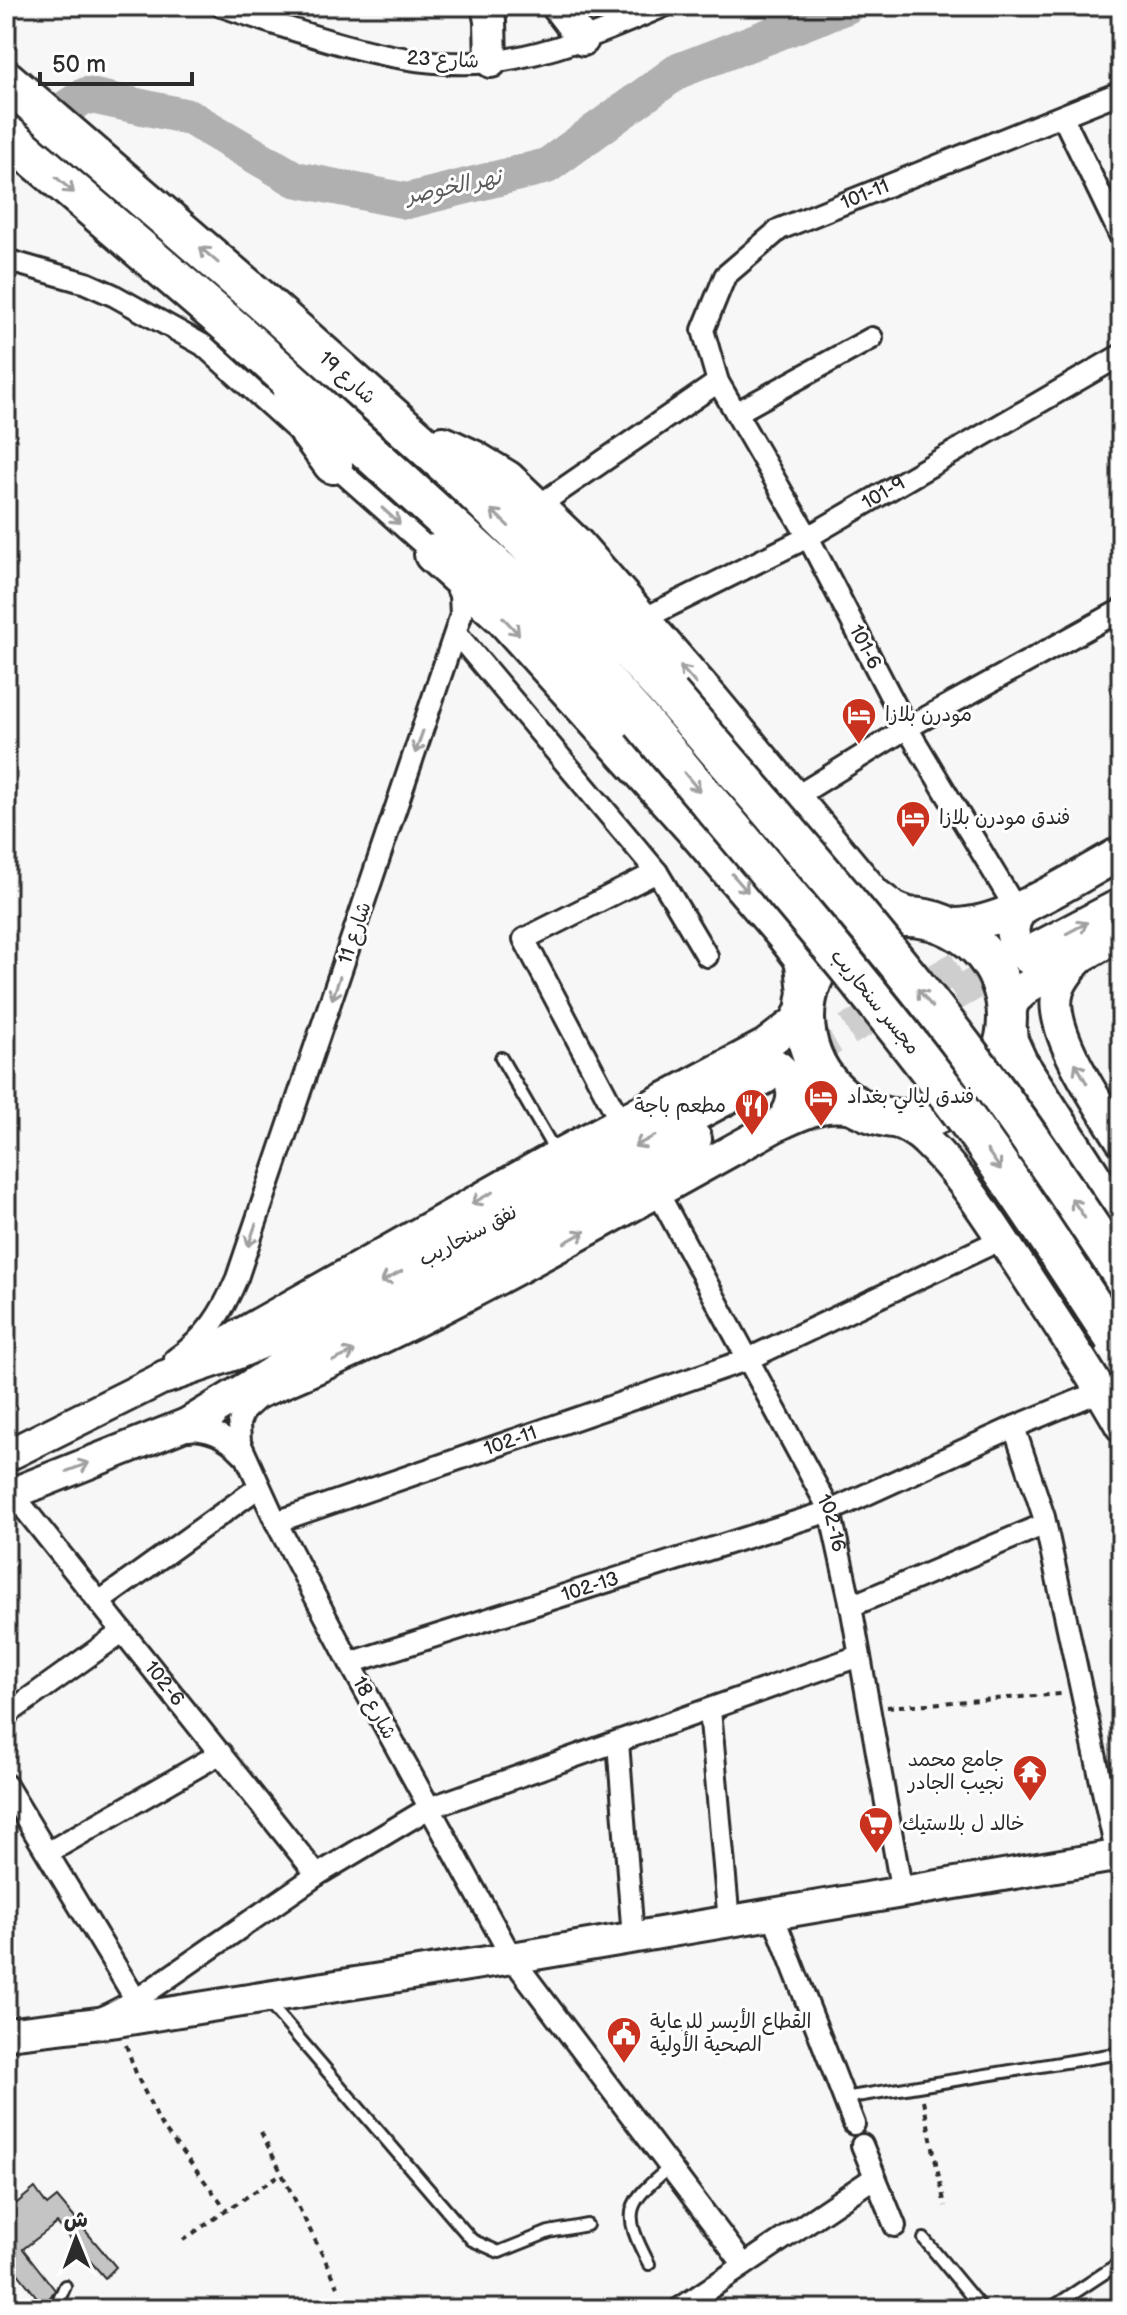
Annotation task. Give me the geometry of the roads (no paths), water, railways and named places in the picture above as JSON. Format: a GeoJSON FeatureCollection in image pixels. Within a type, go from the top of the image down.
{"type":"FeatureCollection","features":[{"type":"Feature","properties":{"kind":"highway","name":"شارع 19"},"geometry":{"type":"LineString","coordinates":[[6,80],[453,471],[550,566],[670,695]]}},
{"type":"Feature","properties":{"kind":"highway","name":"شارع 19"},"geometry":{"type":"LineString","coordinates":[[6,134],[237,332],[528,596],[642,722]]}},
{"type":"Feature","properties":{"kind":"highway"},"geometry":{"type":"LineString","coordinates":[[272,363],[291,389],[310,433],[333,464]]}},
{"type":"Feature","properties":{"kind":"highway"},"geometry":{"type":"LineString","coordinates":[[388,415],[412,431],[506,480],[576,547],[872,896],[892,911],[925,920],[975,943],[992,964],[1004,989],[1008,1041],[1018,1063],[1121,1218]]}},
{"type":"Feature","properties":{"kind":"highway"},"geometry":{"type":"LineString","coordinates":[[434,554],[504,617],[698,832],[801,954],[805,963],[806,1030],[816,1064],[838,1093],[873,1113],[904,1119],[940,1113],[964,1101],[984,1083],[1002,1052],[1007,1022]]}},
{"type":"Feature","properties":{"kind":"highway","name":"مجسر سنحاريب"},"geometry":{"type":"LineString","coordinates":[[670,695],[938,1013],[1121,1273]]}},
{"type":"Feature","properties":{"kind":"highway","name":"مجسر سنحاريب"},"geometry":{"type":"LineString","coordinates":[[642,722],[901,1033],[1009,1181],[1118,1343]]}},
{"type":"Feature","properties":{"kind":"highway"},"geometry":{"type":"LineString","coordinates":[[807,996],[822,961],[848,935],[881,920],[925,920]]}},
{"type":"Feature","properties":{"kind":"main road"},"geometry":{"type":"LineString","coordinates":[[487,6],[491,62]]}},
{"type":"Feature","properties":{"kind":"main road"},"geometry":{"type":"LineString","coordinates":[[557,6],[583,40]]}},
{"type":"Feature","properties":{"kind":"main road"},"geometry":{"type":"LineString","coordinates":[[1121,853],[1048,892],[1020,911],[1014,931],[1016,942],[1030,961],[1046,966],[1059,965],[1121,933]]}},
{"type":"Feature","properties":{"kind":"main road"},"geometry":{"type":"LineString","coordinates":[[1025,930],[1121,877]]}},
{"type":"Feature","properties":{"kind":"main road"},"geometry":{"type":"LineString","coordinates":[[1025,930],[1048,892]]}},
{"type":"Feature","properties":{"kind":"main road"},"geometry":{"type":"LineString","coordinates":[[925,920],[967,926],[982,923],[1025,930],[1121,905]]}},
{"type":"Feature","properties":{"kind":"main road"},"geometry":{"type":"LineString","coordinates":[[1007,1022],[1009,1008],[1018,994],[1081,954]]}},
{"type":"Feature","properties":{"kind":"main road"},"geometry":{"type":"LineString","coordinates":[[1081,954],[1058,991],[1056,1004],[1060,1027],[1072,1056],[1121,1140]]}},
{"type":"Feature","properties":{"kind":"main road","name":"شارع 11"},"geometry":{"type":"LineString","coordinates":[[6,1456],[165,1377],[558,1155],[733,1062],[784,1032],[795,1022],[807,996]]}},
{"type":"Feature","properties":{"kind":"main road"},"geometry":{"type":"LineString","coordinates":[[733,1062],[744,1058],[767,1059],[783,1071],[793,1091],[789,1113],[771,1100]]}},
{"type":"Feature","properties":{"kind":"main road"},"geometry":{"type":"LineString","coordinates":[[771,1100],[813,1109],[839,1105],[873,1113],[903,1124],[924,1139],[1002,1239],[1121,1426]]}},
{"type":"Feature","properties":{"kind":"main road"},"geometry":{"type":"LineString","coordinates":[[9,1494],[181,1427],[345,1356],[466,1297],[657,1191],[771,1100]]}},
{"type":"Feature","properties":{"kind":"main road","name":"نفق سنحاريب"},"geometry":{"type":"LineString","coordinates":[[165,1377],[238,1352],[305,1323],[771,1100]]}},
{"type":"Feature","properties":{"kind":"main road","name":"نفق سنحاريب"},"geometry":{"type":"LineString","coordinates":[[181,1427],[313,1348],[771,1100]]}},
{"type":"Feature","properties":{"kind":"main road"},"geometry":{"type":"LineString","coordinates":[[6,2034],[114,2015],[263,1997],[512,1958],[1119,1856]]}},
{"type":"Feature","properties":{"kind":"street","name":"شارع 23"},"geometry":{"type":"LineString","coordinates":[[221,6],[393,57],[441,63],[491,62],[583,40],[664,6]]}},
{"type":"Feature","properties":{"kind":"street","name":"101-11"},"geometry":{"type":"LineString","coordinates":[[718,382],[703,330],[725,276],[780,229],[1121,92]]}},
{"type":"Feature","properties":{"kind":"street"},"geometry":{"type":"LineString","coordinates":[[1063,117],[1121,237]]}},
{"type":"Feature","properties":{"kind":"street","name":"شارع 11"},"geometry":{"type":"LineString","coordinates":[[6,260],[86,283],[203,345],[434,554],[451,575],[460,595],[461,615],[456,633],[250,1241],[223,1311],[185,1352],[117,1399]]}},
{"type":"Feature","properties":{"kind":"street"},"geometry":{"type":"LineString","coordinates":[[736,413],[872,338]]}},
{"type":"Feature","properties":{"kind":"street","name":"101-9"},"geometry":{"type":"LineString","coordinates":[[641,620],[808,537],[1121,355]]}},
{"type":"Feature","properties":{"kind":"street"},"geometry":{"type":"LineString","coordinates":[[535,508],[718,382]]}},
{"type":"Feature","properties":{"kind":"street","name":"101-6"},"geometry":{"type":"LineString","coordinates":[[718,382],[808,537],[907,728],[1025,930]]}},
{"type":"Feature","properties":{"kind":"street"},"geometry":{"type":"LineString","coordinates":[[792,799],[907,728],[1121,610]]}},
{"type":"Feature","properties":{"kind":"street"},"geometry":{"type":"LineString","coordinates":[[456,633],[657,872],[707,956]]}},
{"type":"Feature","properties":{"kind":"street"},"geometry":{"type":"LineString","coordinates":[[620,1121],[524,939],[657,872]]}},
{"type":"Feature","properties":{"kind":"street","name":"102-16"},"geometry":{"type":"LineString","coordinates":[[657,1191],[830,1511],[851,1606],[902,1893]]}},
{"type":"Feature","properties":{"kind":"street","name":"102-11"},"geometry":{"type":"LineString","coordinates":[[276,1522],[746,1360],[1002,1239]]}},
{"type":"Feature","properties":{"kind":"street"},"geometry":{"type":"LineString","coordinates":[[243,1454],[239,1423],[252,1401],[268,1389]]}},
{"type":"Feature","properties":{"kind":"street","name":"102-13"},"geometry":{"type":"LineString","coordinates":[[350,1663],[830,1511],[1101,1391]]}},
{"type":"Feature","properties":{"kind":"street"},"geometry":{"type":"LineString","coordinates":[[181,1427],[225,1437],[243,1454]]}},
{"type":"Feature","properties":{"kind":"street"},"geometry":{"type":"LineString","coordinates":[[1014,1427],[1045,1524],[1119,1856]]}},
{"type":"Feature","properties":{"kind":"street","name":"شارع 18"},"geometry":{"type":"LineString","coordinates":[[243,1454],[350,1663],[512,1958],[744,2265]]}},
{"type":"Feature","properties":{"kind":"street"},"geometry":{"type":"LineString","coordinates":[[99,1602],[259,1487]]}},
{"type":"Feature","properties":{"kind":"street","name":"102-6"},"geometry":{"type":"LineString","coordinates":[[9,1494],[317,1875]]}},
{"type":"Feature","properties":{"kind":"street"},"geometry":{"type":"LineString","coordinates":[[851,1606],[1045,1524]]}},
{"type":"Feature","properties":{"kind":"street"},"geometry":{"type":"LineString","coordinates":[[6,1715],[122,1632]]}},
{"type":"Feature","properties":{"kind":"street"},"geometry":{"type":"LineString","coordinates":[[6,1785],[49,1852],[114,2015],[317,1875],[429,1808],[859,1656]]}},
{"type":"Feature","properties":{"kind":"street"},"geometry":{"type":"LineString","coordinates":[[710,1710],[729,1922]]}},
{"type":"Feature","properties":{"kind":"street"},"geometry":{"type":"LineString","coordinates":[[618,1742],[633,1938]]}},
{"type":"Feature","properties":{"kind":"street"},"geometry":{"type":"LineString","coordinates":[[49,1852],[221,1753]]}},
{"type":"Feature","properties":{"kind":"street"},"geometry":{"type":"LineString","coordinates":[[773,1915],[854,2124]]}},
{"type":"Feature","properties":{"kind":"street"},"geometry":{"type":"LineString","coordinates":[[862,2145],[895,2226]]}},
{"type":"Feature","properties":{"kind":"street"},"geometry":{"type":"LineString","coordinates":[[679,2309],[875,2177]]}},
{"type":"Feature","properties":{"kind":"lane"},"geometry":{"type":"LineString","coordinates":[[501,1058],[558,1155]]}},
{"type":"Feature","properties":{"kind":"lane"},"geometry":{"type":"LineString","coordinates":[[263,1997],[472,2240],[499,2252],[549,2232],[587,2225]]}},
{"type":"Feature","properties":{"kind":"lane"},"geometry":{"type":"LineString","coordinates":[[844,2098],[1121,2053]]}},
{"type":"Feature","properties":{"kind":"lane"},"geometry":{"type":"LineString","coordinates":[[649,2264],[632,2232],[630,2219],[639,2193],[670,2167]]}},
{"type":"Feature","properties":{"kind":"lane"},"geometry":{"type":"LineString","coordinates":[[924,2239],[982,2309]]}},
{"type":"Feature","properties":{"kind":"lane"},"geometry":{"type":"LineString","coordinates":[[1050,2309],[1121,2262]]}},
{"type":"Feature","properties":{"kind":"lane"},"geometry":{"type":"LineString","coordinates":[[55,2309],[65,2286]]}},
{"type":"Feature","properties":{"kind":"waterway","name":"نهر الخوصر"},"geometry":{"type":"LineString","coordinates":[[6,148],[86,95],[189,117],[295,179],[407,201],[547,166],[678,71],[847,6]]}},
{"type":"Feature","properties":{"kind":"tunnel"},"geometry":{"type":"LineString","coordinates":[[764,1078],[1026,928]]}},
{"type":"Feature","properties":{"kind":"tunnel"},"geometry":{"type":"LineString","coordinates":[[912,1019],[1033,951]]}},
{"type":"Feature","properties":{"kind":"place","name":"مودرن بلازا"},"geometry":{"type":"Point","coordinates":[859,746]}},
{"type":"Feature","properties":{"kind":"place","name":"فندق مودرن بلازا"},"geometry":{"type":"Point","coordinates":[913,849]}},
{"type":"Feature","properties":{"kind":"place","name":"فندق ليالي بغداد"},"geometry":{"type":"Point","coordinates":[821,1128]}},
{"type":"Feature","properties":{"kind":"place","name":"مطعم باجة"},"geometry":{"type":"Point","coordinates":[752,1137]}},
{"type":"Feature","properties":{"kind":"place","name":"جامع محمد نجيب الجادر"},"geometry":{"type":"Point","coordinates":[1030,1803]}},
{"type":"Feature","properties":{"kind":"place","name":"خالد ل بلاستيك"},"geometry":{"type":"Point","coordinates":[876,1855]}},
{"type":"Feature","properties":{"kind":"place","name":"القطاع الأيسر للرعاية الصحية الأولية"},"geometry":{"type":"Point","coordinates":[624,2065]}}]}
